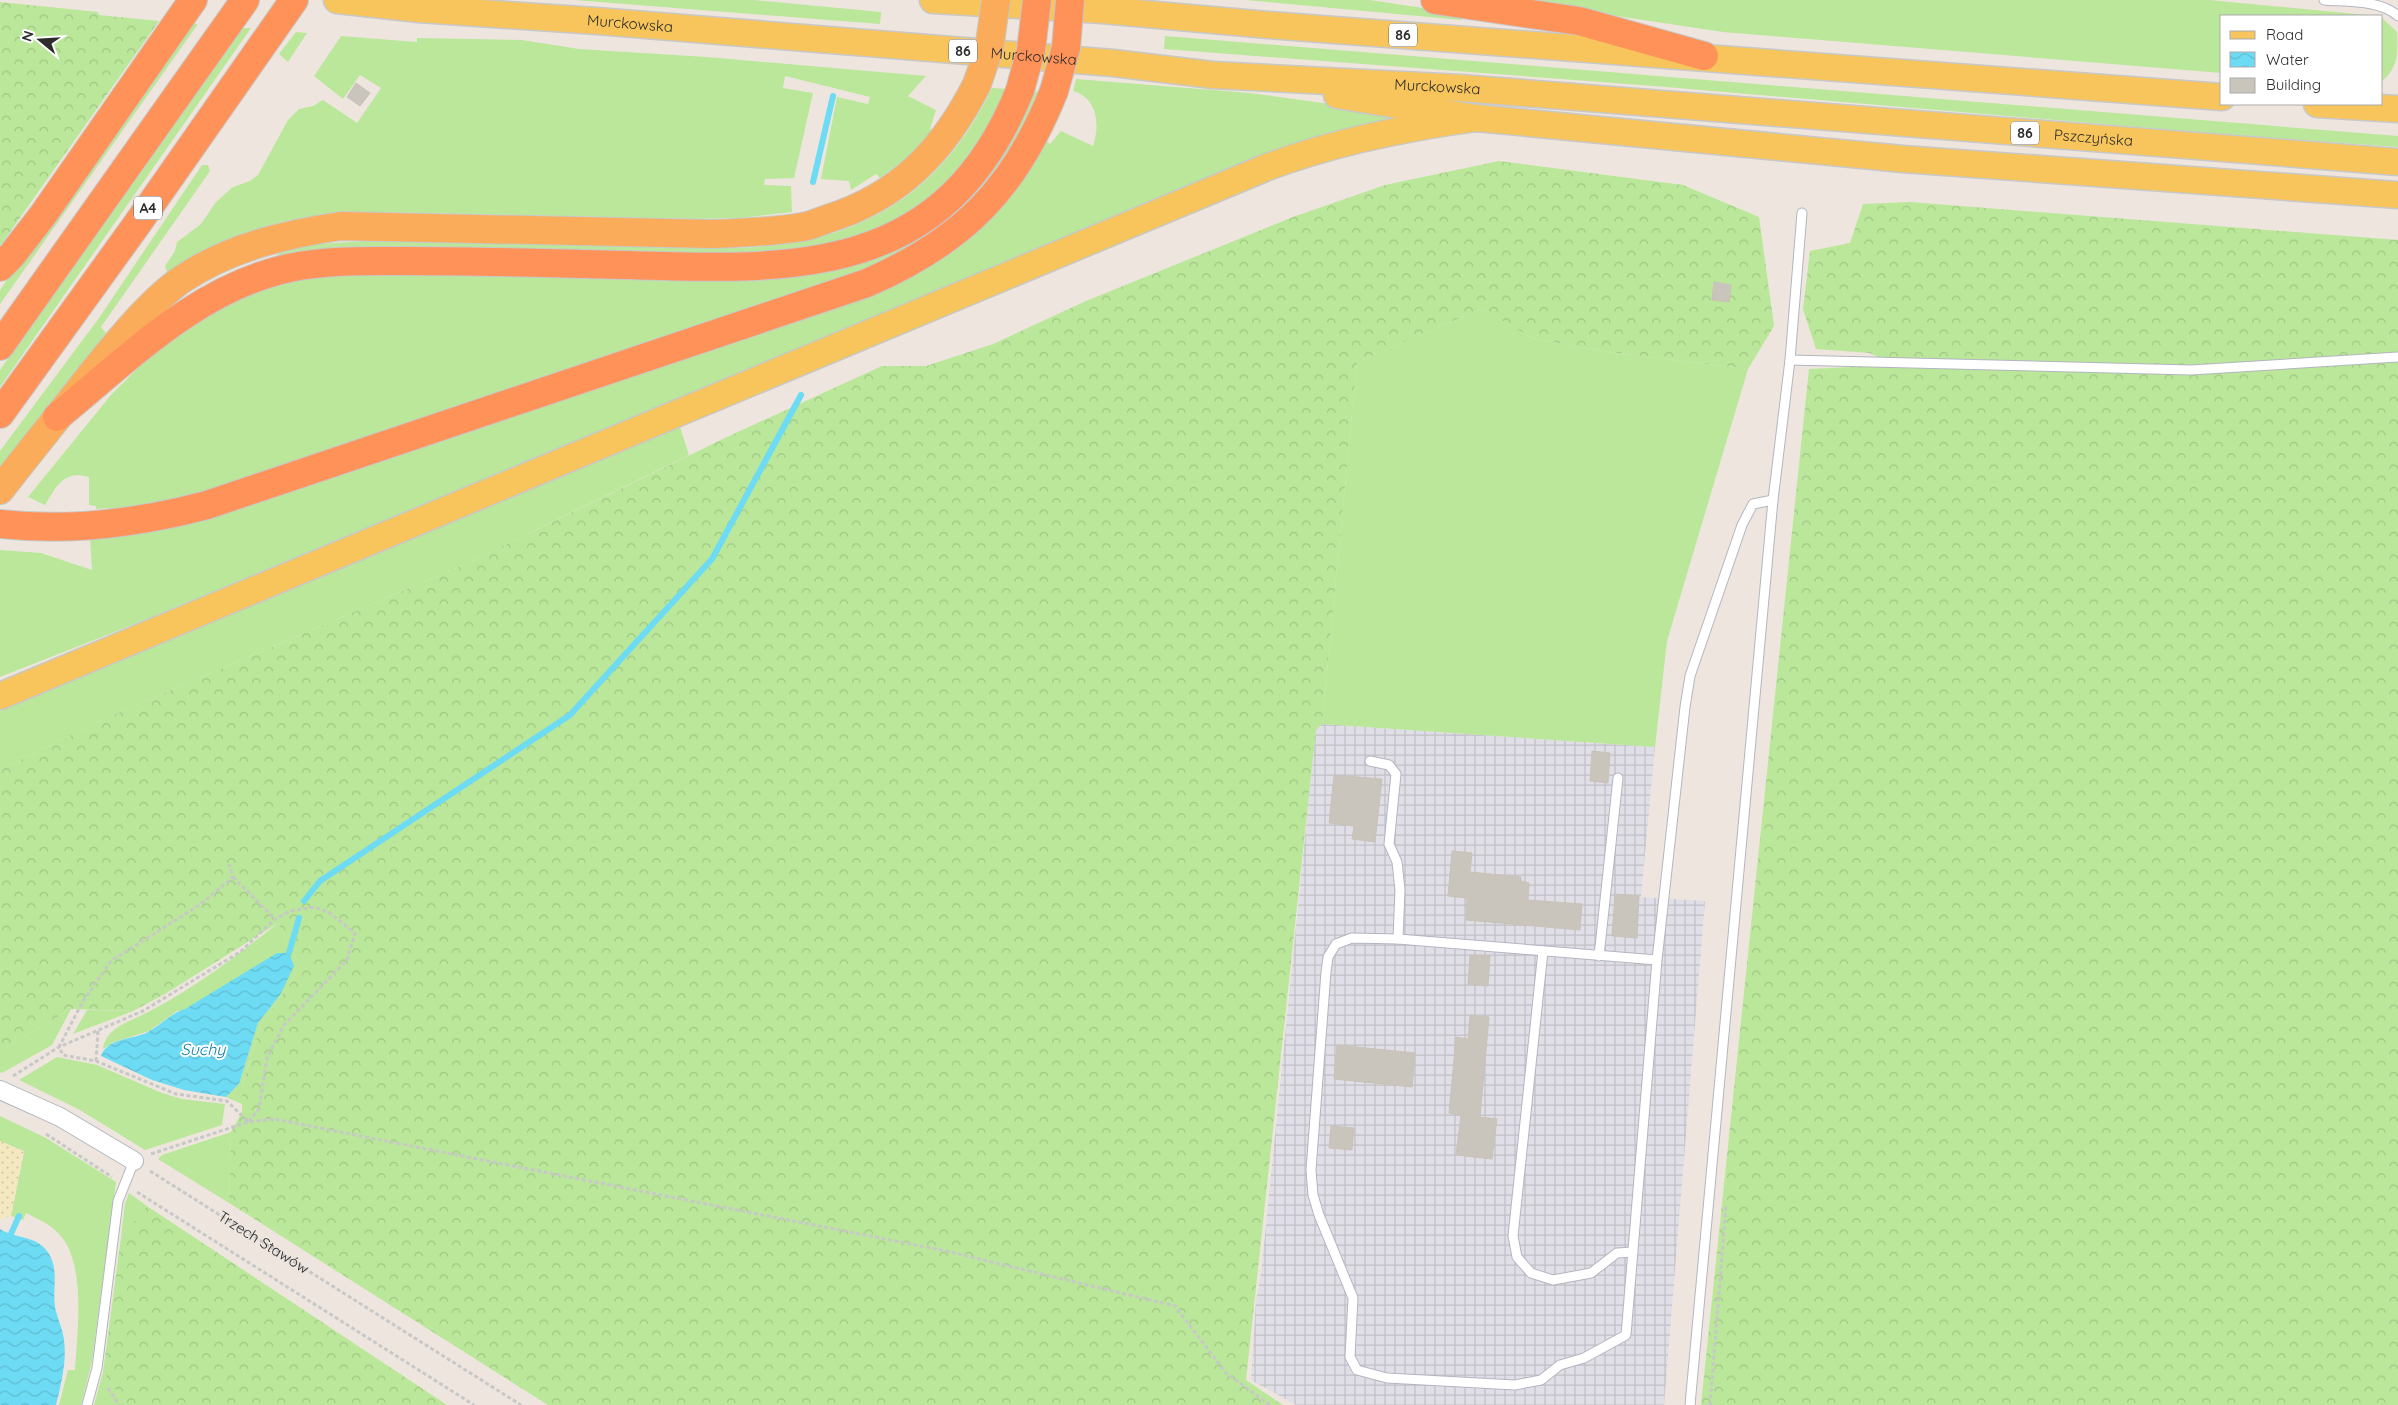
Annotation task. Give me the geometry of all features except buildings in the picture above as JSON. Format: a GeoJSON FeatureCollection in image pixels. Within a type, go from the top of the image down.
{"type":"FeatureCollection","features":[{"type":"Feature","properties":{"kind":"highway"},"geometry":{"type":"LineString","coordinates":[[0,267],[12,255],[43,215],[192,0]]}},
{"type":"Feature","properties":{"kind":"highway"},"geometry":{"type":"LineString","coordinates":[[0,346],[244,0]]}},
{"type":"Feature","properties":{"kind":"highway","name":"A4"},"geometry":{"type":"LineString","coordinates":[[0,414],[135,227],[294,0]]}},
{"type":"Feature","properties":{"kind":"highway"},"geometry":{"type":"LineString","coordinates":[[0,490],[114,346],[144,314],[183,278],[253,245],[293,233],[341,226],[711,234],[750,233],[803,227],[846,214],[870,202],[916,170],[946,138],[977,84],[989,49],[996,0]]}},
{"type":"Feature","properties":{"kind":"highway"},"geometry":{"type":"LineString","coordinates":[[57,417],[190,310],[220,292],[254,278],[289,268],[337,261],[491,261],[723,268],[806,263],[855,252],[896,234],[944,202],[981,164],[1008,120],[1020,90],[1031,50],[1037,0]]}},
{"type":"Feature","properties":{"kind":"highway"},"geometry":{"type":"LineString","coordinates":[[0,524],[69,527],[128,522],[207,505],[867,283],[905,266],[932,250],[959,230],[981,210],[1007,180],[1027,150],[1041,124],[1054,92],[1066,48],[1070,0]]}},
{"type":"Feature","properties":{"kind":"highway"},"geometry":{"type":"LineString","coordinates":[[1435,0],[1579,21],[1704,56]]}},
{"type":"Feature","properties":{"kind":"main road","name":"Murckowska"},"geometry":{"type":"LineString","coordinates":[[337,0],[419,9],[606,22],[1113,63],[1213,75],[1461,88],[1701,108]]}},
{"type":"Feature","properties":{"kind":"main road","name":"86"},"geometry":{"type":"LineString","coordinates":[[933,0],[1102,10],[1268,25],[1704,56],[2220,97]]}},
{"type":"Feature","properties":{"kind":"main road"},"geometry":{"type":"LineString","coordinates":[[1213,75],[1476,118],[1903,158],[2392,196]]}},
{"type":"Feature","properties":{"kind":"main road"},"geometry":{"type":"LineString","coordinates":[[2333,105],[2398,109]]}},
{"type":"Feature","properties":{"kind":"main road","name":"Pszczyńska"},"geometry":{"type":"LineString","coordinates":[[1701,108],[2398,162]]}},
{"type":"Feature","properties":{"kind":"main road"},"geometry":{"type":"LineString","coordinates":[[0,696],[1272,165],[1320,148],[1366,136],[1476,118]]}},
{"type":"Feature","properties":{"kind":"street"},"geometry":{"type":"LineString","coordinates":[[4,1085],[134,1161]]}},
{"type":"Feature","properties":{"kind":"lane"},"geometry":{"type":"LineString","coordinates":[[2324,0],[2375,5],[2398,16]]}},
{"type":"Feature","properties":{"kind":"lane"},"geometry":{"type":"LineString","coordinates":[[1690,1405],[1773,500],[1790,360],[1802,213]]}},
{"type":"Feature","properties":{"kind":"lane"},"geometry":{"type":"LineString","coordinates":[[1790,360],[2192,370],[2398,357]]}},
{"type":"Feature","properties":{"kind":"lane"},"geometry":{"type":"LineString","coordinates":[[1657,960],[1398,939],[1352,938],[1336,944],[1328,957],[1326,972],[1313,1141],[1313,1195],[1319,1215],[1353,1298],[1350,1357],[1357,1370],[1369,1375],[1387,1378],[1516,1385],[1541,1380],[1560,1365],[1584,1358],[1626,1335],[1657,960],[1690,676],[1742,526],[1753,504],[1773,500]]}},
{"type":"Feature","properties":{"kind":"lane"},"geometry":{"type":"LineString","coordinates":[[1370,761],[1389,765],[1396,774],[1389,844],[1397,862],[1400,890],[1398,939]]}},
{"type":"Feature","properties":{"kind":"lane"},"geometry":{"type":"LineString","coordinates":[[1599,956],[1618,778]]}},
{"type":"Feature","properties":{"kind":"lane"},"geometry":{"type":"LineString","coordinates":[[1543,951],[1512,1236],[1516,1258],[1531,1273],[1554,1280],[1591,1273],[1617,1252],[1633,1252]]}},
{"type":"Feature","properties":{"kind":"lane"},"geometry":{"type":"LineString","coordinates":[[87,1405],[97,1368],[118,1201],[134,1161]]}},
{"type":"Feature","properties":{"kind":"path"},"geometry":{"type":"LineString","coordinates":[[229,864],[234,877],[275,919]]}},
{"type":"Feature","properties":{"kind":"path"},"geometry":{"type":"LineString","coordinates":[[59,1047],[82,1003],[111,961],[201,904],[234,877]]}},
{"type":"Feature","properties":{"kind":"path"},"geometry":{"type":"LineString","coordinates":[[4,1085],[59,1047],[143,1011],[240,952],[275,919],[290,911],[315,907],[330,913],[355,933],[348,960],[284,1025],[267,1058],[259,1109],[248,1122]]}},
{"type":"Feature","properties":{"kind":"path"},"geometry":{"type":"LineString","coordinates":[[96,1061],[98,1031]]}},
{"type":"Feature","properties":{"kind":"path"},"geometry":{"type":"LineString","coordinates":[[59,1047],[63,1055],[96,1061],[176,1094],[227,1101],[248,1122]]}},
{"type":"Feature","properties":{"kind":"path"},"geometry":{"type":"LineString","coordinates":[[134,1161],[248,1122],[274,1119],[926,1247],[1175,1306],[1226,1373],[1270,1405]]}},
{"type":"Feature","properties":{"kind":"path"},"geometry":{"type":"LineString","coordinates":[[40,1132],[474,1405]]}},
{"type":"Feature","properties":{"kind":"path","name":"Trzech Stawów"},"geometry":{"type":"LineString","coordinates":[[134,1161],[521,1405]]}},
{"type":"Feature","properties":{"kind":"shaded area"},"geometry":{"type":"Polygon","coordinates":[[[1322,724],[1655,747],[1641,897],[1705,901],[1664,1405],[1296,1405],[1251,1380],[1256,1301],[1261,1274],[1316,729],[1322,724]]]}},
{"type":"Feature","properties":{"kind":"green space"},"geometry":{"type":"Polygon","coordinates":[[[574,0],[754,0],[881,12],[880,24],[574,0]]]}},
{"type":"Feature","properties":{"kind":"green space"},"geometry":{"type":"Polygon","coordinates":[[[1246,0],[1370,0],[1463,14],[1467,17],[1461,20],[1246,0]]]}},
{"type":"Feature","properties":{"kind":"green space"},"geometry":{"type":"Polygon","coordinates":[[[1511,0],[2209,0],[2366,15],[2220,15],[2220,73],[1723,32],[1511,0]]]}},
{"type":"Feature","properties":{"kind":"green space"},"geometry":{"type":"Polygon","coordinates":[[[0,2],[98,12],[99,15],[159,21],[0,246],[0,2]]]}},
{"type":"Feature","properties":{"kind":"green space"},"geometry":{"type":"Polygon","coordinates":[[[2383,19],[2397,32],[2396,60],[2383,80],[2383,19]]]}},
{"type":"Feature","properties":{"kind":"green space"},"geometry":{"type":"Polygon","coordinates":[[[188,23],[198,24],[0,304],[0,290],[188,23]]]}},
{"type":"Feature","properties":{"kind":"green space"},"geometry":{"type":"Polygon","coordinates":[[[241,28],[251,28],[0,387],[0,370],[241,28]]]}},
{"type":"Feature","properties":{"kind":"green space"},"geometry":{"type":"Polygon","coordinates":[[[296,32],[307,33],[288,62],[279,54],[296,32]]]}},
{"type":"Feature","properties":{"kind":"green space"},"geometry":{"type":"Polygon","coordinates":[[[341,36],[417,42],[417,38],[522,40],[579,49],[707,57],[926,76],[908,96],[936,110],[930,129],[932,131],[908,157],[880,178],[876,174],[851,190],[849,181],[821,179],[837,97],[868,104],[870,97],[785,76],[783,88],[813,93],[794,178],[765,179],[764,185],[791,186],[792,212],[741,218],[694,219],[381,212],[321,215],[294,219],[244,234],[195,258],[168,275],[165,266],[175,251],[177,242],[201,224],[216,202],[233,187],[250,181],[258,175],[288,120],[299,109],[313,106],[323,100],[357,123],[381,88],[360,75],[343,99],[314,76],[341,36]]]}},
{"type":"Feature","properties":{"kind":"green space"},"geometry":{"type":"Polygon","coordinates":[[[1165,36],[2398,136],[2398,147],[2243,136],[1654,86],[1164,49],[1165,36]]]}},
{"type":"Feature","properties":{"kind":"green space"},"geometry":{"type":"Polygon","coordinates":[[[1076,79],[1250,93],[1411,115],[1269,152],[145,620],[0,677],[0,550],[41,553],[92,570],[90,536],[838,303],[1030,169],[1046,141],[1050,144],[1061,131],[1093,146],[1096,130],[1095,114],[1088,100],[1073,91],[1076,79]]]}},
{"type":"Feature","properties":{"kind":"green space"},"geometry":{"type":"Polygon","coordinates":[[[992,88],[1007,89],[980,142],[961,166],[935,192],[913,209],[869,233],[778,254],[276,256],[281,252],[299,247],[364,241],[394,240],[727,248],[782,244],[818,237],[851,227],[881,213],[908,195],[933,173],[955,149],[975,120],[992,88]]]}},
{"type":"Feature","properties":{"kind":"green space"},"geometry":{"type":"Polygon","coordinates":[[[1031,91],[1042,92],[1023,132],[997,172],[966,207],[931,236],[895,256],[857,273],[228,486],[175,501],[109,512],[109,508],[96,509],[96,506],[89,505],[89,477],[80,475],[62,481],[45,505],[28,497],[111,395],[145,361],[181,330],[243,294],[297,278],[398,270],[896,246],[1031,91]]]}},
{"type":"Feature","properties":{"kind":"green space"},"geometry":{"type":"Polygon","coordinates":[[[1499,161],[1683,185],[1759,217],[1774,326],[1748,369],[1602,351],[1532,338],[1481,309],[1357,362],[1322,724],[1316,730],[1246,1380],[1283,1405],[548,1405],[229,1203],[231,1132],[242,1112],[242,1087],[261,1024],[291,983],[299,965],[278,923],[165,994],[133,1011],[71,1009],[0,1051],[0,770],[104,719],[470,562],[729,436],[882,366],[926,366],[993,344],[1086,301],[1293,217],[1385,185],[1499,161]]]}},
{"type":"Feature","properties":{"kind":"green space"},"geometry":{"type":"Polygon","coordinates":[[[202,165],[208,165],[210,171],[101,327],[106,333],[0,470],[0,451],[99,318],[202,165]]]}},
{"type":"Feature","properties":{"kind":"green space"},"geometry":{"type":"Polygon","coordinates":[[[1910,202],[2398,240],[2398,1405],[1701,1405],[1809,369],[1894,365],[1870,353],[1816,349],[1803,309],[1810,251],[1850,243],[1863,204],[1910,202]]]}},
{"type":"Feature","properties":{"kind":"green space"},"geometry":{"type":"Polygon","coordinates":[[[1481,309],[1532,338],[1602,351],[1748,369],[1667,641],[1655,747],[1322,724],[1357,362],[1481,309]]]}},
{"type":"Feature","properties":{"kind":"green space"},"geometry":{"type":"Polygon","coordinates":[[[680,427],[689,455],[470,562],[104,719],[0,770],[0,711],[680,427]]]}},
{"type":"Feature","properties":{"kind":"green space"},"geometry":{"type":"Polygon","coordinates":[[[278,923],[299,965],[291,983],[261,1024],[242,1087],[242,1104],[226,1097],[239,1084],[258,1023],[280,995],[177,1011],[149,1031],[114,1042],[103,1049],[108,1036],[115,1029],[187,990],[278,923]]]}},
{"type":"Feature","properties":{"kind":"green space"},"geometry":{"type":"Polygon","coordinates":[[[71,1009],[52,1045],[2,1073],[0,1072],[0,1051],[71,1009]]]}},
{"type":"Feature","properties":{"kind":"green space"},"geometry":{"type":"Polygon","coordinates":[[[87,1010],[133,1011],[73,1034],[87,1010]]]}},
{"type":"Feature","properties":{"kind":"green space"},"geometry":{"type":"Polygon","coordinates":[[[57,1057],[97,1065],[162,1093],[182,1099],[225,1104],[222,1125],[145,1150],[80,1110],[19,1080],[57,1057]]]}},
{"type":"Feature","properties":{"kind":"green space"},"geometry":{"type":"Polygon","coordinates":[[[0,1116],[46,1138],[116,1182],[92,1361],[81,1405],[59,1405],[68,1370],[75,1370],[78,1299],[74,1262],[68,1247],[52,1227],[26,1213],[23,1220],[11,1216],[24,1152],[0,1141],[0,1116]]]}},
{"type":"Feature","properties":{"kind":"green space"},"geometry":{"type":"Polygon","coordinates":[[[231,1132],[229,1203],[158,1159],[162,1155],[231,1132]]]}},
{"type":"Feature","properties":{"kind":"green space"},"geometry":{"type":"Polygon","coordinates":[[[129,1193],[147,1206],[121,1237],[125,1204],[129,1193]]]}},
{"type":"Feature","properties":{"kind":"green space"},"geometry":{"type":"Polygon","coordinates":[[[147,1206],[447,1405],[126,1405],[103,1372],[121,1237],[147,1206]]]}},
{"type":"Feature","properties":{"kind":"green space"},"geometry":{"type":"Polygon","coordinates":[[[103,1372],[126,1405],[94,1405],[103,1372]]]}},
{"type":"Feature","properties":{"kind":"sand"},"geometry":{"type":"Polygon","coordinates":[[[0,1141],[24,1151],[11,1216],[0,1220],[0,1141]]]}},
{"type":"Feature","properties":{"kind":"water","name":"Suchy"},"geometry":{"type":"Polygon","coordinates":[[[277,953],[289,953],[294,966],[280,995],[258,1023],[239,1084],[226,1097],[184,1090],[152,1080],[101,1056],[109,1045],[148,1032],[175,1013],[185,1009],[277,953]]]}},
{"type":"Feature","properties":{"kind":"water"},"geometry":{"type":"Polygon","coordinates":[[[0,1229],[37,1242],[47,1251],[51,1258],[55,1279],[55,1307],[65,1348],[63,1373],[56,1405],[0,1405],[0,1229]]]}},
{"type":"Feature","properties":{"kind":"waterway"},"geometry":{"type":"LineString","coordinates":[[813,182],[833,96]]}},
{"type":"Feature","properties":{"kind":"waterway"},"geometry":{"type":"LineString","coordinates":[[304,901],[320,881],[570,715],[712,559],[801,395]]}},
{"type":"Feature","properties":{"kind":"waterway"},"geometry":{"type":"LineString","coordinates":[[289,953],[299,918]]}},
{"type":"Feature","properties":{"kind":"waterway"},"geometry":{"type":"LineString","coordinates":[[10,1236],[19,1216]]}}]}
